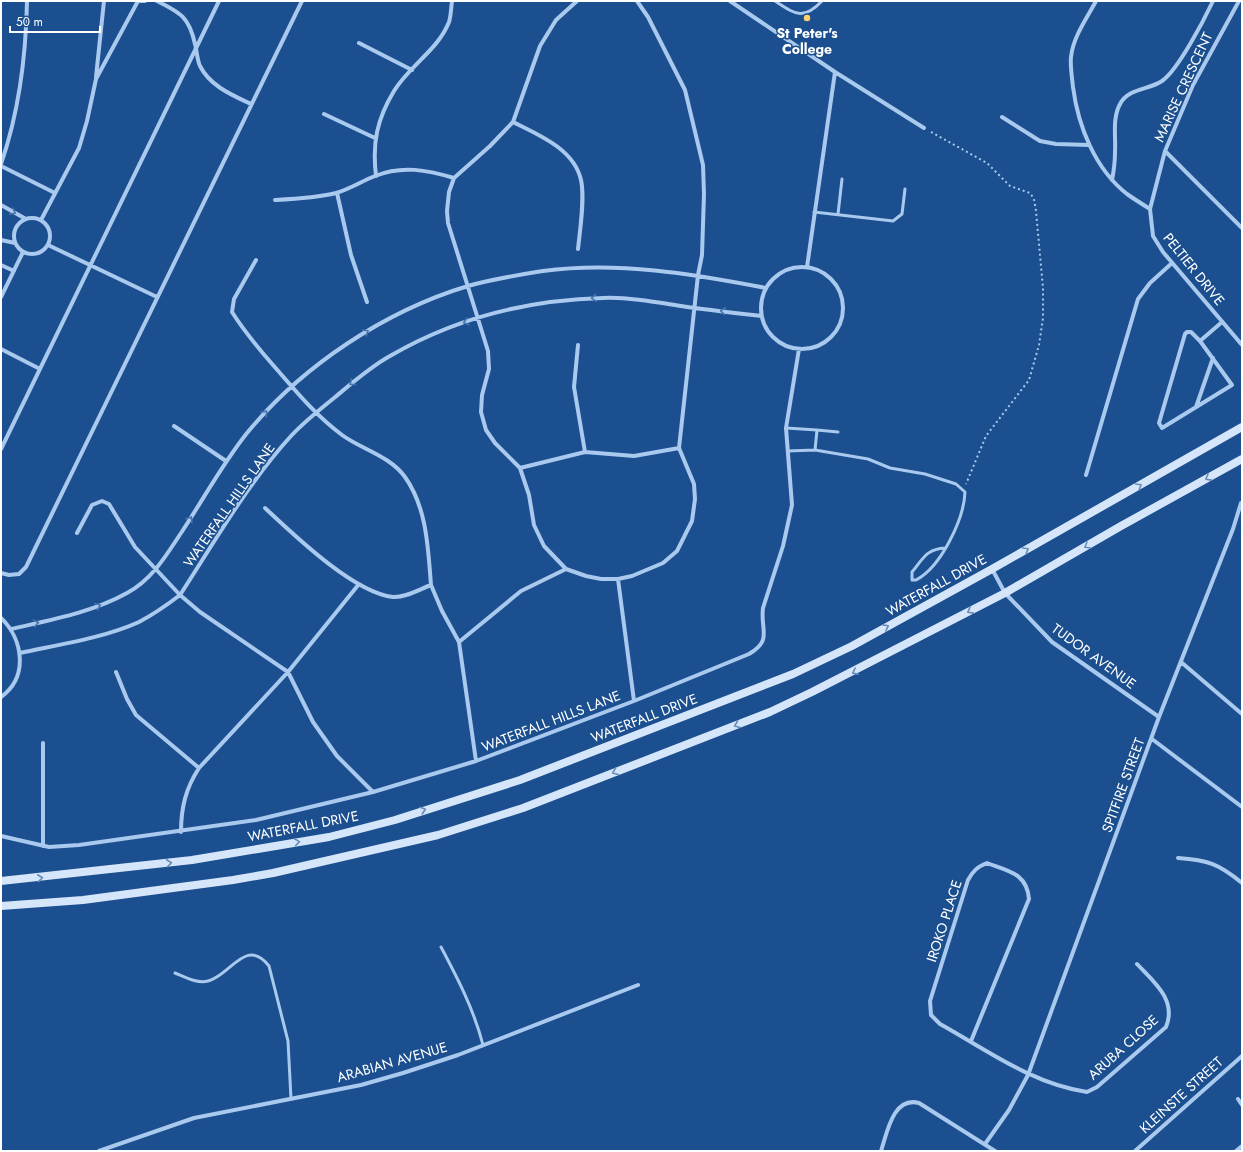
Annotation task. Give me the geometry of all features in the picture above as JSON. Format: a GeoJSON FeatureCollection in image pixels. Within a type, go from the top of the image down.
{"type":"FeatureCollection","features":[{"type":"Feature","properties":{"kind":"main road","name":"WATERFALL DRIVE"},"geometry":{"type":"LineString","coordinates":[[1,881],[192,860],[329,837],[395,820],[520,780],[793,674],[852,646],[992,569],[1242,427]]}},
{"type":"Feature","properties":{"kind":"main road"},"geometry":{"type":"LineString","coordinates":[[1,906],[83,900],[233,880],[438,835],[523,808],[770,712],[854,672],[1005,593],[1121,526],[1242,459]]}},
{"type":"Feature","properties":{"kind":"street"},"geometry":{"type":"LineString","coordinates":[[28,1],[24,55],[15,110],[10,139],[1,165],[55,193]]}},
{"type":"Feature","properties":{"kind":"street"},"geometry":{"type":"LineString","coordinates":[[41,220],[79,148],[87,121],[96,79],[104,1]]}},
{"type":"Feature","properties":{"kind":"street"},"geometry":{"type":"LineString","coordinates":[[96,79],[139,1],[145,1]]}},
{"type":"Feature","properties":{"kind":"street"},"geometry":{"type":"LineString","coordinates":[[157,1],[177,11],[185,17],[189,24],[200,66],[211,80],[222,90],[251,104]]}},
{"type":"Feature","properties":{"kind":"street"},"geometry":{"type":"LineString","coordinates":[[1,449],[219,1]]}},
{"type":"Feature","properties":{"kind":"street"},"geometry":{"type":"LineString","coordinates":[[1,573],[10,575],[19,574],[26,567],[302,1]]}},
{"type":"Feature","properties":{"kind":"street"},"geometry":{"type":"LineString","coordinates":[[376,176],[374,154],[375,138],[394,90],[441,38],[449,21],[452,1]]}},
{"type":"Feature","properties":{"kind":"street"},"geometry":{"type":"LineString","coordinates":[[577,1],[556,20],[540,46],[513,122],[490,146],[454,178],[449,192],[447,211],[448,223],[479,318],[490,362],[482,395],[481,412],[486,430],[495,443],[520,468],[530,495],[534,525],[544,546],[566,569],[586,576],[618,579],[646,571],[663,563],[677,551],[692,521],[695,499],[694,484],[680,448],[698,275],[702,255],[704,194],[703,165],[685,90],[648,17],[637,1]]}},
{"type":"Feature","properties":{"kind":"street"},"geometry":{"type":"LineString","coordinates":[[730,1],[835,72],[924,128]]}},
{"type":"Feature","properties":{"kind":"street"},"geometry":{"type":"LineString","coordinates":[[1096,1],[1083,24],[1071,56],[1074,97],[1079,118],[1089,145],[1112,180],[1127,194],[1150,209]]}},
{"type":"Feature","properties":{"kind":"street"},"geometry":{"type":"LineString","coordinates":[[1112,180],[1116,151],[1114,123],[1120,103],[1131,93],[1158,84],[1168,76],[1205,18],[1213,1]]}},
{"type":"Feature","properties":{"kind":"street","name":"MARISE CRESCENT"},"geometry":{"type":"LineString","coordinates":[[1239,1],[1194,85],[1165,151],[1242,228]]}},
{"type":"Feature","properties":{"kind":"street"},"geometry":{"type":"LineString","coordinates":[[359,43],[412,70]]}},
{"type":"Feature","properties":{"kind":"street"},"geometry":{"type":"LineString","coordinates":[[807,267],[835,72]]}},
{"type":"Feature","properties":{"kind":"street"},"geometry":{"type":"LineString","coordinates":[[324,114],[375,138]]}},
{"type":"Feature","properties":{"kind":"street"},"geometry":{"type":"LineString","coordinates":[[1002,118],[1040,141],[1056,144],[1089,145]]}},
{"type":"Feature","properties":{"kind":"street"},"geometry":{"type":"LineString","coordinates":[[513,122],[543,137],[561,149],[576,167],[581,181],[582,191],[578,249]]}},
{"type":"Feature","properties":{"kind":"street","name":"PELTIER DRIVE"},"geometry":{"type":"LineString","coordinates":[[1165,151],[1150,209],[1153,236],[1172,263],[1242,345]]}},
{"type":"Feature","properties":{"kind":"street"},"geometry":{"type":"LineString","coordinates":[[275,200],[337,193],[376,176],[400,170],[419,169],[454,178]]}},
{"type":"Feature","properties":{"kind":"street"},"geometry":{"type":"LineString","coordinates":[[337,193],[351,255],[367,302]]}},
{"type":"Feature","properties":{"kind":"street"},"geometry":{"type":"LineString","coordinates":[[1,205],[26,219]]}},
{"type":"Feature","properties":{"kind":"street"},"geometry":{"type":"LineString","coordinates":[[32,218],[41,220],[50,232],[48,245],[40,253],[34,255],[22,252],[15,243],[14,232],[20,222],[26,219],[32,218]]}},
{"type":"Feature","properties":{"kind":"street"},"geometry":{"type":"LineString","coordinates":[[1,240],[15,243]]}},
{"type":"Feature","properties":{"kind":"street"},"geometry":{"type":"LineString","coordinates":[[48,245],[91,264],[157,297]]}},
{"type":"Feature","properties":{"kind":"street"},"geometry":{"type":"LineString","coordinates":[[1,297],[22,252]]}},
{"type":"Feature","properties":{"kind":"street","name":"WATERFALL HILLS LANE"},"geometry":{"type":"LineString","coordinates":[[256,260],[234,299],[232,312],[261,350],[315,413],[351,441],[379,456],[404,477],[416,498],[424,519],[431,585],[442,611],[459,642],[476,761]]}},
{"type":"Feature","properties":{"kind":"street"},"geometry":{"type":"LineString","coordinates":[[1086,475],[1138,299],[1150,283],[1172,263]]}},
{"type":"Feature","properties":{"kind":"street"},"geometry":{"type":"LineString","coordinates":[[1,265],[14,271]]}},
{"type":"Feature","properties":{"kind":"street"},"geometry":{"type":"LineString","coordinates":[[807,267],[817,269],[829,276],[838,288],[843,302],[843,317],[837,330],[827,341],[814,348],[799,349],[789,347],[771,335],[761,316],[761,302],[766,288],[775,276],[787,269],[807,267]]}},
{"type":"Feature","properties":{"kind":"street","name":"WATERFALL HILLS LANE"},"geometry":{"type":"LineString","coordinates":[[11,629],[61,618],[88,610],[127,593],[156,570],[226,461],[247,433],[292,387],[324,360],[368,331],[395,316],[469,286],[544,271],[630,269],[698,275],[766,288]]}},
{"type":"Feature","properties":{"kind":"street","name":"WATERFALL HILLS LANE"},"geometry":{"type":"LineString","coordinates":[[20,653],[69,643],[138,622],[180,595],[256,480],[292,435],[315,413],[389,356],[448,327],[514,308],[557,301],[605,298],[761,316]]}},
{"type":"Feature","properties":{"kind":"street"},"geometry":{"type":"LineString","coordinates":[[1200,341],[1222,322]]}},
{"type":"Feature","properties":{"kind":"street"},"geometry":{"type":"LineString","coordinates":[[1187,332],[1191,332],[1213,358],[1232,385],[1162,428],[1160,427],[1159,423],[1185,334],[1187,332]]}},
{"type":"Feature","properties":{"kind":"street"},"geometry":{"type":"LineString","coordinates":[[578,345],[574,376],[575,400],[585,452]]}},
{"type":"Feature","properties":{"kind":"street"},"geometry":{"type":"LineString","coordinates":[[1,349],[40,369]]}},
{"type":"Feature","properties":{"kind":"street","name":"WATERFALL HILLS LANE"},"geometry":{"type":"LineString","coordinates":[[1,836],[43,846],[79,845],[181,832],[256,820],[374,792],[476,761],[634,701],[749,654],[757,649],[763,642],[765,635],[762,616],[763,608],[787,531],[792,505],[786,428],[799,349]]}},
{"type":"Feature","properties":{"kind":"street"},"geometry":{"type":"LineString","coordinates":[[1196,408],[1213,358]]}},
{"type":"Feature","properties":{"kind":"street","name":"WATERFALL HILLS LANE"},"geometry":{"type":"LineString","coordinates":[[174,426],[226,461]]}},
{"type":"Feature","properties":{"kind":"street"},"geometry":{"type":"LineString","coordinates":[[520,468],[585,452],[634,456],[680,448]]}},
{"type":"Feature","properties":{"kind":"street"},"geometry":{"type":"LineString","coordinates":[[77,533],[92,505],[102,501],[109,504],[135,547],[180,595],[200,612],[288,672],[313,722],[337,756],[374,792]]}},
{"type":"Feature","properties":{"kind":"street","name":"SPITFIRE STREET"},"geometry":{"type":"LineString","coordinates":[[985,1144],[1009,1110],[1028,1074],[1159,717],[1233,529],[1241,503]]}},
{"type":"Feature","properties":{"kind":"street"},"geometry":{"type":"LineString","coordinates":[[265,508],[308,548],[359,584],[392,597],[431,585]]}},
{"type":"Feature","properties":{"kind":"street"},"geometry":{"type":"LineString","coordinates":[[459,642],[521,591],[566,569]]}},
{"type":"Feature","properties":{"kind":"street","name":"TUDOR AVENUE"},"geometry":{"type":"LineString","coordinates":[[992,569],[1005,593],[1052,642],[1159,717]]}},
{"type":"Feature","properties":{"kind":"street","name":"WATERFALL HILLS LANE"},"geometry":{"type":"LineString","coordinates":[[618,579],[634,701]]}},
{"type":"Feature","properties":{"kind":"street"},"geometry":{"type":"LineString","coordinates":[[181,832],[181,816],[184,799],[199,768],[288,672],[359,584]]}},
{"type":"Feature","properties":{"kind":"street"},"geometry":{"type":"LineString","coordinates":[[1,618],[11,629],[17,640],[20,653],[17,676],[11,686],[1,697]]}},
{"type":"Feature","properties":{"kind":"street"},"geometry":{"type":"LineString","coordinates":[[1181,662],[1242,714]]}},
{"type":"Feature","properties":{"kind":"street"},"geometry":{"type":"LineString","coordinates":[[116,672],[127,699],[136,715],[199,768]]}},
{"type":"Feature","properties":{"kind":"street"},"geometry":{"type":"LineString","coordinates":[[1152,739],[1242,807]]}},
{"type":"Feature","properties":{"kind":"street"},"geometry":{"type":"LineString","coordinates":[[43,743],[43,846]]}},
{"type":"Feature","properties":{"kind":"street"},"geometry":{"type":"LineString","coordinates":[[1178,858],[1203,860],[1220,867],[1242,883]]}},
{"type":"Feature","properties":{"kind":"street","name":"IROKO PLACE"},"geometry":{"type":"LineString","coordinates":[[971,1041],[1029,899],[1028,891],[1020,876],[987,863],[979,866],[972,872],[968,880],[930,1002],[931,1015],[936,1021],[1028,1074]]}},
{"type":"Feature","properties":{"kind":"street","name":"ARUBA CLOSE"},"geometry":{"type":"LineString","coordinates":[[1028,1074],[1050,1083],[1087,1092],[1097,1087],[1166,1027],[1169,1018],[1167,999],[1160,988],[1137,964]]}},
{"type":"Feature","properties":{"kind":"street","name":"ARABIAN AVENUE"},"geometry":{"type":"LineString","coordinates":[[99,1151],[194,1118],[291,1098],[361,1086],[384,1079],[482,1045],[638,985]]}},
{"type":"Feature","properties":{"kind":"street","name":"KLEINSTE STREET"},"geometry":{"type":"LineString","coordinates":[[1135,1151],[1242,1056]]}},
{"type":"Feature","properties":{"kind":"street"},"geometry":{"type":"LineString","coordinates":[[1238,1099],[1242,1105]]}},
{"type":"Feature","properties":{"kind":"street"},"geometry":{"type":"LineString","coordinates":[[881,1151],[896,1111],[903,1104],[911,1100],[918,1102],[995,1151]]}},
{"type":"Feature","properties":{"kind":"street"},"geometry":{"type":"LineString","coordinates":[[1236,1151],[1242,1146]]}},
{"type":"Feature","properties":{"kind":"lane"},"geometry":{"type":"LineString","coordinates":[[775,1],[794,14],[803,14],[814,9],[822,1]]}},
{"type":"Feature","properties":{"kind":"lane"},"geometry":{"type":"LineString","coordinates":[[838,214],[842,179]]}},
{"type":"Feature","properties":{"kind":"lane"},"geometry":{"type":"LineString","coordinates":[[814,212],[894,221],[902,214],[905,189]]}},
{"type":"Feature","properties":{"kind":"lane"},"geometry":{"type":"LineString","coordinates":[[786,428],[838,432]]}},
{"type":"Feature","properties":{"kind":"lane"},"geometry":{"type":"LineString","coordinates":[[815,450],[817,430]]}},
{"type":"Feature","properties":{"kind":"lane"},"geometry":{"type":"LineString","coordinates":[[788,451],[815,450],[868,459],[890,468],[925,474],[956,484],[963,488],[965,500],[951,542],[923,576],[916,580],[912,580],[912,572],[928,552],[945,548]]}},
{"type":"Feature","properties":{"kind":"lane"},"geometry":{"type":"LineString","coordinates":[[441,947],[461,984],[477,1024],[482,1045]]}},
{"type":"Feature","properties":{"kind":"lane"},"geometry":{"type":"LineString","coordinates":[[175,973],[198,982],[208,981],[214,979],[238,960],[254,955],[263,958],[269,966],[288,1041],[291,1098]]}},
{"type":"Feature","properties":{"kind":"path"},"geometry":{"type":"LineString","coordinates":[[924,128],[987,164],[1010,186],[1030,193],[1034,199],[1036,211],[1043,288],[1043,318],[1039,345],[1029,380],[986,436],[972,474],[963,488]]}},
{"type":"Feature","properties":{"kind":"place","name":"St Peter's College"},"geometry":{"type":"Point","coordinates":[807,18]}}]}
